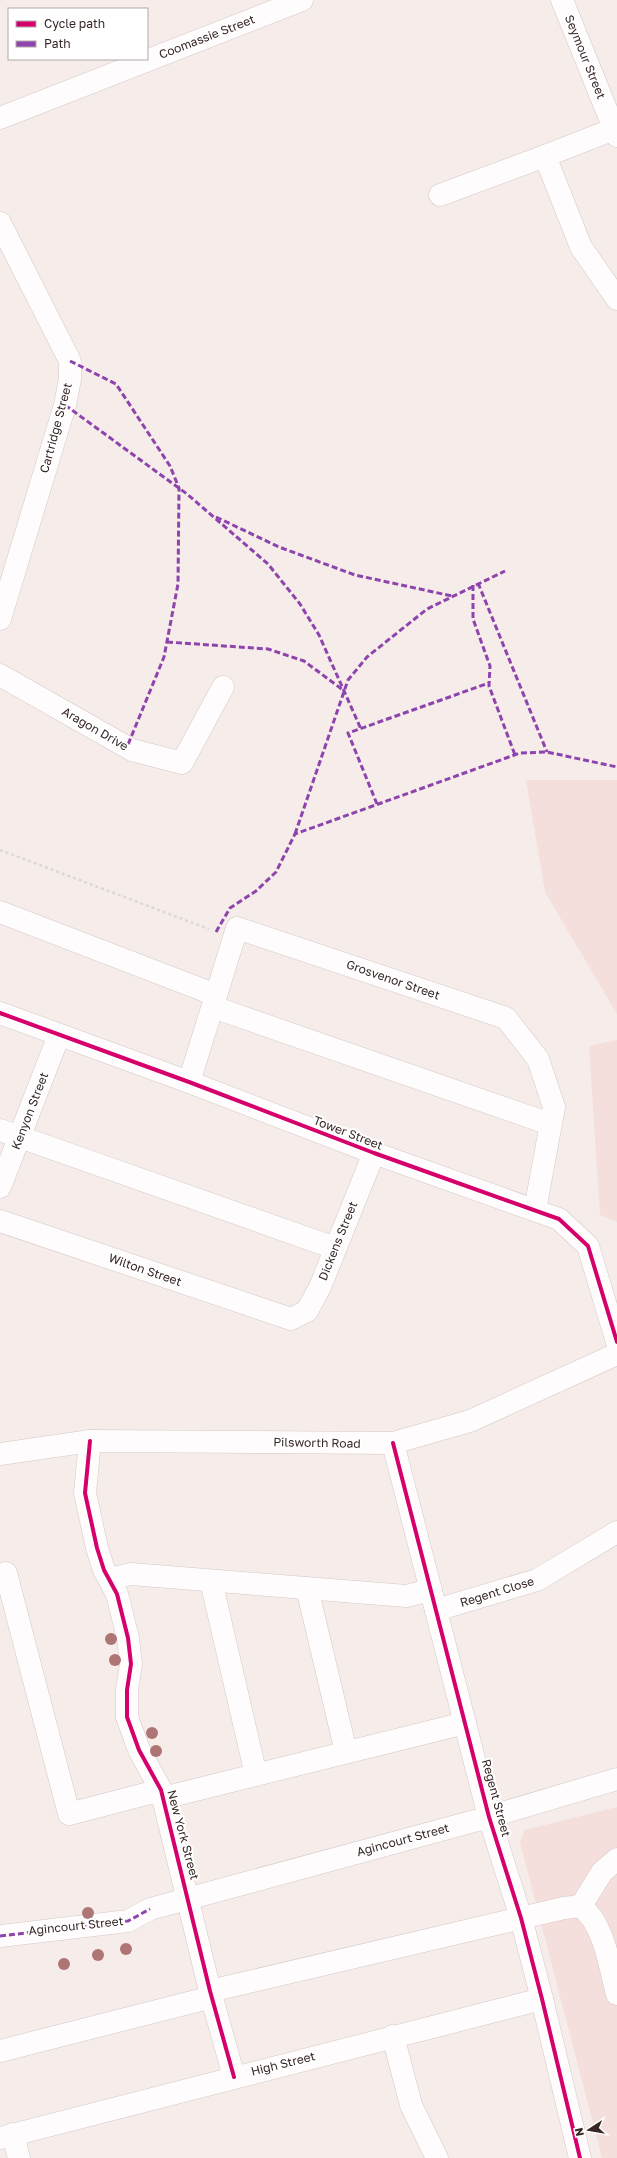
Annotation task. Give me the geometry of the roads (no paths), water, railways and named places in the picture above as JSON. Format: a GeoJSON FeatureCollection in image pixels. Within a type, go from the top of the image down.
{"type":"FeatureCollection","features":[{"type":"Feature","properties":{"kind":"street","name":"Coomassie Street"},"geometry":{"type":"LineString","coordinates":[[0,118],[302,0]]}},
{"type":"Feature","properties":{"kind":"street","name":"Seymour Street"},"geometry":{"type":"LineString","coordinates":[[562,0],[616,133]]}},
{"type":"Feature","properties":{"kind":"street"},"geometry":{"type":"LineString","coordinates":[[440,196],[545,156],[616,133]]}},
{"type":"Feature","properties":{"kind":"street"},"geometry":{"type":"LineString","coordinates":[[545,156],[581,247],[617,299]]}},
{"type":"Feature","properties":{"kind":"street","name":"Cartridge Street"},"geometry":{"type":"LineString","coordinates":[[0,223],[70,361],[70,379],[65,405],[0,619]]}},
{"type":"Feature","properties":{"kind":"street","name":"Aragon Drive"},"geometry":{"type":"LineString","coordinates":[[0,675],[132,750],[182,763],[223,687]]}},
{"type":"Feature","properties":{"kind":"street"},"geometry":{"type":"LineString","coordinates":[[0,912],[215,1001],[550,1124]]}},
{"type":"Feature","properties":{"kind":"street","name":"Grosvenor Street"},"geometry":{"type":"LineString","coordinates":[[215,1001],[237,928],[506,1018],[538,1058],[554,1107],[535,1210]]}},
{"type":"Feature","properties":{"kind":"street"},"geometry":{"type":"LineString","coordinates":[[190,1082],[215,1001]]}},
{"type":"Feature","properties":{"kind":"street","name":"Tower Street"},"geometry":{"type":"LineString","coordinates":[[0,1013],[190,1082],[374,1153],[559,1219],[588,1246],[617,1342]]}},
{"type":"Feature","properties":{"kind":"street","name":"Kenyon Street"},"geometry":{"type":"LineString","coordinates":[[0,1187],[10,1133],[59,1035]]}},
{"type":"Feature","properties":{"kind":"street"},"geometry":{"type":"LineString","coordinates":[[10,1133],[335,1248]]}},
{"type":"Feature","properties":{"kind":"street","name":"Dickens Street"},"geometry":{"type":"LineString","coordinates":[[290,1319],[307,1311],[374,1153]]}},
{"type":"Feature","properties":{"kind":"street","name":"Wilton Street"},"geometry":{"type":"LineString","coordinates":[[0,1221],[290,1319]]}},
{"type":"Feature","properties":{"kind":"street","name":"Pilsworth Road"},"geometry":{"type":"LineString","coordinates":[[0,1454],[90,1441],[393,1443],[470,1421],[617,1354]]}},
{"type":"Feature","properties":{"kind":"street","name":"New York Street"},"geometry":{"type":"LineString","coordinates":[[90,1441],[85,1493],[97,1548],[117,1594],[128,1638],[131,1664],[127,1690],[127,1717],[139,1750],[162,1794],[189,1899],[211,1994],[234,2077]]}},
{"type":"Feature","properties":{"kind":"street","name":"Regent Street"},"geometry":{"type":"LineString","coordinates":[[393,1443],[489,1817],[521,1918],[580,2158]]}},
{"type":"Feature","properties":{"kind":"street","name":"Regent Close"},"geometry":{"type":"LineString","coordinates":[[110,1579],[131,1574],[406,1596],[434,1600],[537,1580],[617,1532]]}},
{"type":"Feature","properties":{"kind":"street"},"geometry":{"type":"LineString","coordinates":[[6,1573],[69,1814],[256,1775],[465,1723]]}},
{"type":"Feature","properties":{"kind":"street"},"geometry":{"type":"LineString","coordinates":[[211,1581],[256,1775]]}},
{"type":"Feature","properties":{"kind":"street"},"geometry":{"type":"LineString","coordinates":[[307,1588],[346,1752]]}},
{"type":"Feature","properties":{"kind":"street","name":"Agincourt Street"},"geometry":{"type":"LineString","coordinates":[[0,1936],[128,1921],[150,1909],[489,1817],[617,1779]]}},
{"type":"Feature","properties":{"kind":"street"},"geometry":{"type":"LineString","coordinates":[[0,2051],[211,1994],[521,1918],[581,1906],[602,1872],[617,1860]]}},
{"type":"Feature","properties":{"kind":"street"},"geometry":{"type":"LineString","coordinates":[[581,1906],[591,1914],[600,1932],[617,1994]]}},
{"type":"Feature","properties":{"kind":"street","name":"High Street"},"geometry":{"type":"LineString","coordinates":[[7,2136],[542,1999]]}},
{"type":"Feature","properties":{"kind":"street"},"geometry":{"type":"LineString","coordinates":[[393,2036],[410,2105],[437,2158]]}},
{"type":"Feature","properties":{"kind":"street"},"geometry":{"type":"LineString","coordinates":[[7,2136],[19,2158]]}}]}
